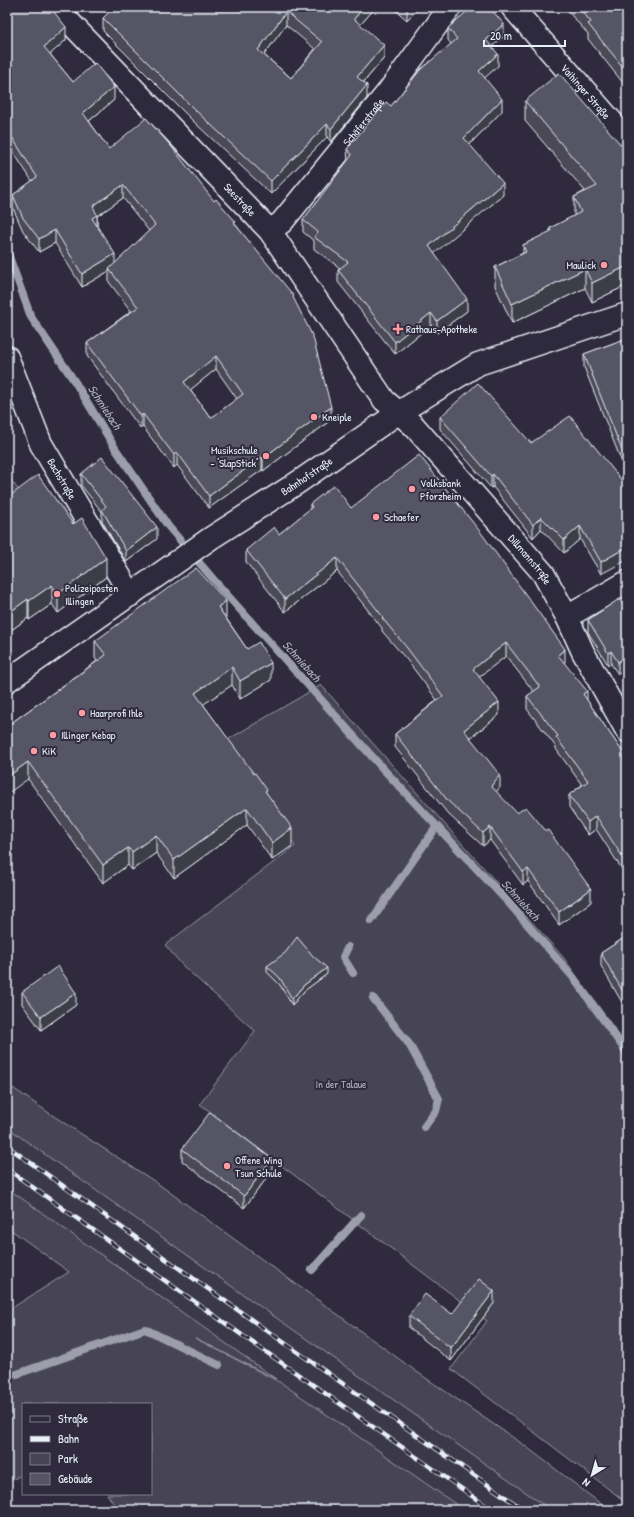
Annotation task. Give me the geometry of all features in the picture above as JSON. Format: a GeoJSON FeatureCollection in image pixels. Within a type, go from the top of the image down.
{"type":"FeatureCollection","features":[{"type":"Feature","properties":{"kind":"street","name":"Seestraße"},"geometry":{"type":"LineString","coordinates":[[55,7],[270,232],[384,400],[398,413]]}},
{"type":"Feature","properties":{"kind":"street","name":"Schäferstraße"},"geometry":{"type":"LineString","coordinates":[[270,232],[282,222],[388,92],[450,7]]}},
{"type":"Feature","properties":{"kind":"street","name":"Vaihinger Straße"},"geometry":{"type":"LineString","coordinates":[[512,7],[627,139]]}},
{"type":"Feature","properties":{"kind":"street","name":"Bahnhofstraße"},"geometry":{"type":"LineString","coordinates":[[7,681],[211,538],[298,483],[398,413],[478,364],[627,314]]}},
{"type":"Feature","properties":{"kind":"street","name":"Bachstraße"},"geometry":{"type":"LineString","coordinates":[[7,357],[41,444],[131,595]]}},
{"type":"Feature","properties":{"kind":"street","name":"Dillmannstraße"},"geometry":{"type":"LineString","coordinates":[[398,413],[414,426],[543,573],[567,617],[583,652],[627,731]]}},
{"type":"Feature","properties":{"kind":"street"},"geometry":{"type":"LineString","coordinates":[[567,617],[627,582]]}},
{"type":"Feature","properties":{"kind":"shaded area"},"geometry":{"type":"Polygon","coordinates":[[[7,1127],[551,1510],[464,1510],[276,1379],[7,1188],[7,1127]]]}},
{"type":"Feature","properties":{"kind":"green space"},"geometry":{"type":"Polygon","coordinates":[[[7,475],[21,493],[7,504],[7,475]]]}},
{"type":"Feature","properties":{"kind":"green space","name":"In der Talaue"},"geometry":{"type":"Polygon","coordinates":[[[321,685],[563,957],[627,1046],[627,1503],[451,1369],[487,1321],[200,1104],[255,1031],[183,966],[165,945],[295,846],[227,740],[321,685]]]}},
{"type":"Feature","properties":{"kind":"green space"},"geometry":{"type":"Polygon","coordinates":[[[7,1084],[157,1183],[417,1372],[524,1445],[609,1510],[551,1510],[26,1141],[7,1127],[7,1084]]]}},
{"type":"Feature","properties":{"kind":"green space"},"geometry":{"type":"Polygon","coordinates":[[[7,1188],[276,1379],[195,1338],[283,1384],[464,1510],[118,1510],[108,1495],[152,1495],[152,1403],[22,1403],[22,1475],[10,1481],[7,1476],[7,1311],[69,1272],[7,1227],[7,1188]]]}},
{"type":"Feature","properties":{"kind":"building"},"geometry":{"type":"Polygon","coordinates":[[[7,7],[50,7],[66,27],[44,47],[73,82],[95,63],[114,87],[83,113],[109,149],[146,118],[171,146],[214,201],[216,199],[236,222],[234,223],[294,296],[293,297],[313,337],[331,407],[209,496],[177,452],[174,455],[143,414],[141,416],[87,343],[138,307],[109,269],[155,225],[123,185],[93,206],[97,215],[92,218],[115,254],[82,274],[55,230],[39,239],[23,218],[13,195],[37,177],[7,129],[7,7]],[[216,356],[184,382],[211,418],[243,394],[216,356]]]}},
{"type":"Feature","properties":{"kind":"building"},"geometry":{"type":"Polygon","coordinates":[[[114,7],[364,7],[354,19],[384,45],[357,77],[367,85],[331,129],[327,124],[271,181],[194,109],[103,18],[114,7]],[[286,12],[258,50],[291,78],[322,42],[286,12]]]}},
{"type":"Feature","properties":{"kind":"building"},"geometry":{"type":"Polygon","coordinates":[[[472,7],[489,7],[504,24],[486,40],[498,54],[479,71],[502,99],[464,138],[503,183],[429,246],[467,299],[437,321],[431,313],[395,342],[338,270],[348,262],[314,237],[318,232],[303,220],[352,155],[347,149],[386,102],[391,106],[421,69],[457,39],[448,28],[472,7]]]}},
{"type":"Feature","properties":{"kind":"building"},"geometry":{"type":"Polygon","coordinates":[[[578,7],[623,7],[627,12],[627,72],[588,24],[591,22],[578,7]]]}},
{"type":"Feature","properties":{"kind":"building"},"geometry":{"type":"Polygon","coordinates":[[[559,73],[627,152],[627,266],[592,283],[585,269],[512,304],[495,267],[526,252],[523,245],[551,231],[550,228],[581,212],[574,197],[597,186],[525,101],[559,73]]]}},
{"type":"Feature","properties":{"kind":"building"},"geometry":{"type":"Polygon","coordinates":[[[627,338],[627,463],[584,354],[627,338]]]}},
{"type":"Feature","properties":{"kind":"building"},"geometry":{"type":"Polygon","coordinates":[[[478,383],[531,443],[570,416],[627,487],[627,547],[601,562],[580,526],[564,540],[541,517],[533,525],[493,474],[491,476],[440,417],[478,383]]]}},
{"type":"Feature","properties":{"kind":"building"},"geometry":{"type":"Polygon","coordinates":[[[419,455],[482,534],[565,649],[558,655],[587,691],[583,694],[624,754],[625,755],[627,753],[627,864],[596,816],[588,822],[569,795],[588,781],[556,737],[558,736],[527,696],[540,687],[506,643],[473,669],[499,702],[464,730],[500,775],[491,786],[517,813],[526,807],[546,831],[548,830],[591,889],[559,912],[528,869],[523,872],[490,827],[483,833],[448,801],[395,734],[443,696],[337,558],[285,599],[246,550],[274,527],[279,534],[312,507],[310,504],[334,485],[351,508],[419,455]]]}},
{"type":"Feature","properties":{"kind":"building"},"geometry":{"type":"Polygon","coordinates":[[[102,457],[157,527],[126,551],[102,510],[106,506],[81,474],[102,457]]]}},
{"type":"Feature","properties":{"kind":"building"},"geometry":{"type":"Polygon","coordinates":[[[38,475],[73,524],[82,518],[106,558],[58,594],[52,585],[29,601],[28,599],[7,614],[7,498],[38,475]]]}},
{"type":"Feature","properties":{"kind":"building"},"geometry":{"type":"Polygon","coordinates":[[[196,568],[226,601],[218,607],[247,649],[259,642],[271,663],[240,681],[232,667],[195,693],[254,774],[255,773],[267,790],[265,791],[292,828],[272,843],[247,808],[174,860],[156,835],[132,852],[128,848],[103,865],[28,762],[7,777],[7,726],[106,655],[95,641],[196,568]]]}},
{"type":"Feature","properties":{"kind":"building"},"geometry":{"type":"Polygon","coordinates":[[[619,599],[624,606],[627,605],[627,656],[618,662],[611,651],[608,653],[588,620],[619,599]]]}},
{"type":"Feature","properties":{"kind":"building"},"geometry":{"type":"Polygon","coordinates":[[[627,936],[627,999],[601,953],[627,936]]]}},
{"type":"Feature","properties":{"kind":"building"},"geometry":{"type":"Polygon","coordinates":[[[297,937],[313,956],[327,968],[304,985],[292,999],[280,978],[267,966],[285,953],[297,937]]]}},
{"type":"Feature","properties":{"kind":"building"},"geometry":{"type":"Polygon","coordinates":[[[58,966],[76,993],[41,1017],[22,992],[58,966]]]}},
{"type":"Feature","properties":{"kind":"building","name":"Offene Wing Tsun Schule"},"geometry":{"type":"Polygon","coordinates":[[[210,1112],[272,1159],[244,1196],[182,1149],[210,1112]]]}},
{"type":"Feature","properties":{"kind":"building"},"geometry":{"type":"Polygon","coordinates":[[[479,1279],[494,1291],[451,1348],[409,1316],[425,1294],[452,1314],[479,1279]]]}},
{"type":"Feature","properties":{"kind":"waterway","name":"Schmiebach"},"geometry":{"type":"LineString","coordinates":[[7,251],[31,317],[75,382],[115,448],[168,526],[219,586],[385,771],[507,901],[573,977],[627,1053]]}},
{"type":"Feature","properties":{"kind":"waterway"},"geometry":{"type":"LineString","coordinates":[[371,921],[437,826]]}},
{"type":"Feature","properties":{"kind":"waterway"},"geometry":{"type":"LineString","coordinates":[[348,947],[343,957],[353,973]]}},
{"type":"Feature","properties":{"kind":"waterway"},"geometry":{"type":"LineString","coordinates":[[373,998],[409,1044],[439,1099],[436,1111],[424,1127]]}},
{"type":"Feature","properties":{"kind":"waterway"},"geometry":{"type":"LineString","coordinates":[[312,1270],[361,1215]]}},
{"type":"Feature","properties":{"kind":"waterway"},"geometry":{"type":"LineString","coordinates":[[17,1374],[145,1329],[219,1365]]}},
{"type":"Feature","properties":{"kind":"railway"},"geometry":{"type":"LineString","coordinates":[[7,1146],[266,1330],[524,1510]]}},
{"type":"Feature","properties":{"kind":"railway"},"geometry":{"type":"LineString","coordinates":[[7,1169],[492,1510]]}},
{"type":"Feature","properties":{"kind":"place","name":"Maulick"},"geometry":{"type":"Point","coordinates":[604,265]}},
{"type":"Feature","properties":{"kind":"place","name":"Rathaus-Apotheke"},"geometry":{"type":"Point","coordinates":[398,329]}},
{"type":"Feature","properties":{"kind":"place","name":"Kneiple"},"geometry":{"type":"Point","coordinates":[314,417]}},
{"type":"Feature","properties":{"kind":"place","name":"Musikschule - 'SlapStick'"},"geometry":{"type":"Point","coordinates":[266,456]}},
{"type":"Feature","properties":{"kind":"place","name":"Volksbank Pforzheim"},"geometry":{"type":"Point","coordinates":[412,489]}},
{"type":"Feature","properties":{"kind":"place","name":"Schaefer"},"geometry":{"type":"Point","coordinates":[376,517]}},
{"type":"Feature","properties":{"kind":"place","name":"Polizeiposten Illingen"},"geometry":{"type":"Point","coordinates":[57,594]}},
{"type":"Feature","properties":{"kind":"place","name":"Haarprofi Ihle"},"geometry":{"type":"Point","coordinates":[82,713]}},
{"type":"Feature","properties":{"kind":"place","name":"Illinger Kebap"},"geometry":{"type":"Point","coordinates":[53,735]}},
{"type":"Feature","properties":{"kind":"place","name":"KiK"},"geometry":{"type":"Point","coordinates":[34,751]}},
{"type":"Feature","properties":{"kind":"place","name":"Offene Wing Tsun Schule"},"geometry":{"type":"Point","coordinates":[227,1166]}}]}
